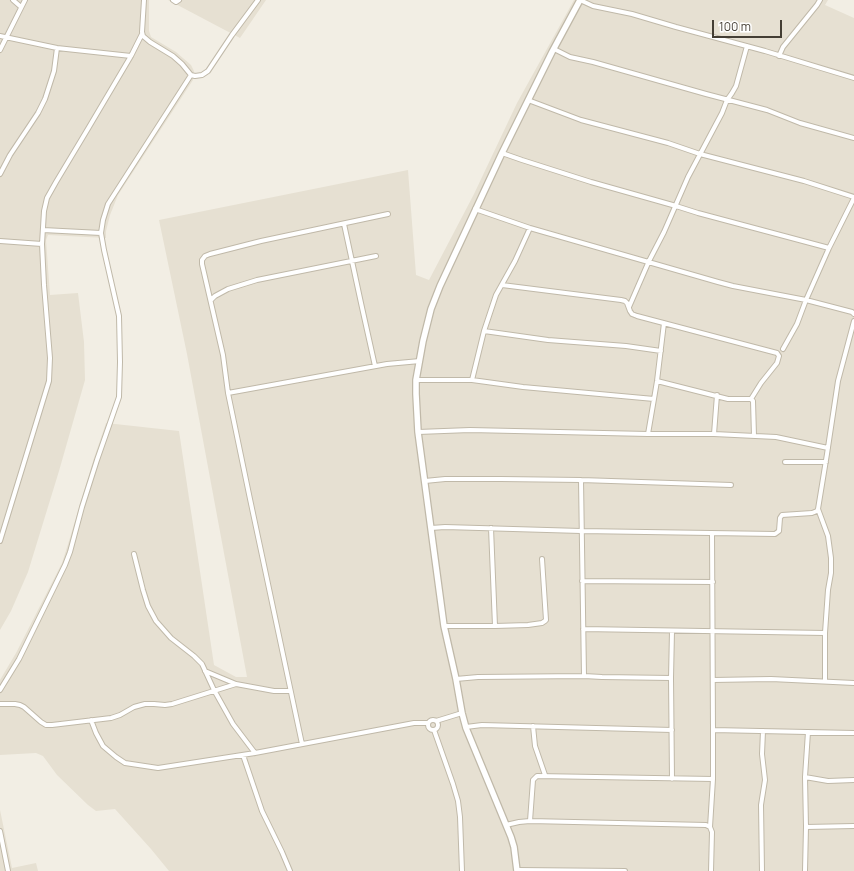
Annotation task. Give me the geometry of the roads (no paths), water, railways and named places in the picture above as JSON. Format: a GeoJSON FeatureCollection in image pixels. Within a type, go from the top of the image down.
{"type":"FeatureCollection","features":[{"type":"Feature","properties":{"kind":"street"},"geometry":{"type":"LineString","coordinates":[[13,0],[21,7]]}},
{"type":"Feature","properties":{"kind":"street"},"geometry":{"type":"LineString","coordinates":[[0,50],[25,0]]}},
{"type":"Feature","properties":{"kind":"street"},"geometry":{"type":"LineString","coordinates":[[0,541],[49,382],[50,358],[42,244],[44,211],[47,198],[131,56],[142,34],[144,0]]}},
{"type":"Feature","properties":{"kind":"street"},"geometry":{"type":"LineString","coordinates":[[173,0],[176,2],[179,0]]}},
{"type":"Feature","properties":{"kind":"street"},"geometry":{"type":"LineString","coordinates":[[142,34],[150,42],[173,56],[191,75],[202,75],[208,71],[258,0]]}},
{"type":"Feature","properties":{"kind":"street"},"geometry":{"type":"LineString","coordinates":[[625,871],[517,871],[514,847],[511,837],[466,727],[444,626],[418,432],[416,380],[423,341],[431,309],[440,286],[502,152],[580,0],[593,6],[632,14],[854,78]]}},
{"type":"Feature","properties":{"kind":"street"},"geometry":{"type":"LineString","coordinates":[[779,56],[783,47],[820,0]]}},
{"type":"Feature","properties":{"kind":"street"},"geometry":{"type":"LineString","coordinates":[[0,36],[57,48],[131,56]]}},
{"type":"Feature","properties":{"kind":"street"},"geometry":{"type":"LineString","coordinates":[[629,307],[649,261],[700,154],[722,113],[727,100],[736,86],[747,46]]}},
{"type":"Feature","properties":{"kind":"street"},"geometry":{"type":"LineString","coordinates":[[0,174],[38,113],[45,99],[54,71],[57,48]]}},
{"type":"Feature","properties":{"kind":"street"},"geometry":{"type":"LineString","coordinates":[[554,49],[570,57],[767,110],[800,123],[854,138]]}},
{"type":"Feature","properties":{"kind":"street"},"geometry":{"type":"LineString","coordinates":[[0,690],[19,659],[65,565],[97,460],[119,397],[119,316],[101,233],[103,220],[108,204],[191,75]]}},
{"type":"Feature","properties":{"kind":"street"},"geometry":{"type":"LineString","coordinates":[[528,100],[581,120],[700,154],[804,181],[854,197],[829,248],[797,324],[783,349]]}},
{"type":"Feature","properties":{"kind":"street"},"geometry":{"type":"LineString","coordinates":[[502,152],[591,182],[829,248]]}},
{"type":"Feature","properties":{"kind":"street"},"geometry":{"type":"LineString","coordinates":[[475,209],[530,228],[733,286],[806,300],[852,312],[854,314]]}},
{"type":"Feature","properties":{"kind":"street"},"geometry":{"type":"LineString","coordinates":[[302,744],[228,393],[223,355],[202,260],[205,256],[210,254],[261,241],[388,214]]}},
{"type":"Feature","properties":{"kind":"street"},"geometry":{"type":"LineString","coordinates":[[344,224],[376,366]]}},
{"type":"Feature","properties":{"kind":"street"},"geometry":{"type":"LineString","coordinates":[[472,380],[484,331],[496,295],[515,261],[530,228]]}},
{"type":"Feature","properties":{"kind":"street"},"geometry":{"type":"LineString","coordinates":[[43,230],[101,233]]}},
{"type":"Feature","properties":{"kind":"street"},"geometry":{"type":"LineString","coordinates":[[0,241],[42,244]]}},
{"type":"Feature","properties":{"kind":"street"},"geometry":{"type":"LineString","coordinates":[[211,300],[222,292],[240,285],[285,274],[376,256]]}},
{"type":"Feature","properties":{"kind":"street"},"geometry":{"type":"LineString","coordinates":[[502,285],[625,301],[632,314],[637,316],[777,354],[777,363],[761,383],[751,399]]}},
{"type":"Feature","properties":{"kind":"street"},"geometry":{"type":"LineString","coordinates":[[825,681],[828,590],[831,573],[831,558],[828,536],[818,509],[838,380],[854,321]]}},
{"type":"Feature","properties":{"kind":"street"},"geometry":{"type":"LineString","coordinates":[[648,434],[657,381],[664,323]]}},
{"type":"Feature","properties":{"kind":"street"},"geometry":{"type":"LineString","coordinates":[[484,331],[548,340],[626,346],[661,351]]}},
{"type":"Feature","properties":{"kind":"street"},"geometry":{"type":"LineString","coordinates":[[228,393],[387,364],[420,361]]}},
{"type":"Feature","properties":{"kind":"street"},"geometry":{"type":"LineString","coordinates":[[416,380],[472,380],[523,387],[654,400]]}},
{"type":"Feature","properties":{"kind":"street"},"geometry":{"type":"LineString","coordinates":[[657,381],[728,399],[751,399]]}},
{"type":"Feature","properties":{"kind":"street"},"geometry":{"type":"LineString","coordinates":[[714,434],[717,396]]}},
{"type":"Feature","properties":{"kind":"street"},"geometry":{"type":"LineString","coordinates":[[751,399],[753,401],[754,436]]}},
{"type":"Feature","properties":{"kind":"street"},"geometry":{"type":"LineString","coordinates":[[418,432],[470,430],[714,434],[776,437],[828,448]]}},
{"type":"Feature","properties":{"kind":"street"},"geometry":{"type":"LineString","coordinates":[[785,462],[826,462]]}},
{"type":"Feature","properties":{"kind":"street"},"geometry":{"type":"LineString","coordinates":[[425,481],[445,479],[582,480],[731,485]]}},
{"type":"Feature","properties":{"kind":"street"},"geometry":{"type":"LineString","coordinates":[[582,480],[581,531],[584,676]]}},
{"type":"Feature","properties":{"kind":"street"},"geometry":{"type":"LineString","coordinates":[[431,528],[445,527],[773,534],[779,531],[780,518],[782,515],[815,513],[818,509]]}},
{"type":"Feature","properties":{"kind":"street"},"geometry":{"type":"LineString","coordinates":[[491,528],[495,626]]}},
{"type":"Feature","properties":{"kind":"street"},"geometry":{"type":"LineString","coordinates":[[712,533],[713,779],[710,827],[712,832],[712,871]]}},
{"type":"Feature","properties":{"kind":"street"},"geometry":{"type":"LineString","coordinates":[[134,554],[148,606],[156,621],[171,638],[202,664],[214,690],[233,724],[255,753]]}},
{"type":"Feature","properties":{"kind":"street"},"geometry":{"type":"LineString","coordinates":[[444,626],[528,625],[542,623],[545,621],[542,559]]}},
{"type":"Feature","properties":{"kind":"street"},"geometry":{"type":"LineString","coordinates":[[582,581],[712,582]]}},
{"type":"Feature","properties":{"kind":"street"},"geometry":{"type":"LineString","coordinates":[[583,629],[826,633]]}},
{"type":"Feature","properties":{"kind":"street"},"geometry":{"type":"LineString","coordinates":[[672,631],[672,778]]}},
{"type":"Feature","properties":{"kind":"street"},"geometry":{"type":"LineString","coordinates":[[205,670],[236,684],[274,691],[290,691]]}},
{"type":"Feature","properties":{"kind":"street"},"geometry":{"type":"LineString","coordinates":[[456,679],[478,677],[584,676],[671,678]]}},
{"type":"Feature","properties":{"kind":"street"},"geometry":{"type":"LineString","coordinates":[[713,680],[771,679],[854,683]]}},
{"type":"Feature","properties":{"kind":"street"},"geometry":{"type":"LineString","coordinates":[[0,704],[20,705],[41,722],[46,725],[52,725],[111,718],[134,707],[145,704],[172,704],[236,684]]}},
{"type":"Feature","properties":{"kind":"street"},"geometry":{"type":"LineString","coordinates":[[91,720],[103,746],[116,757],[125,763],[158,768],[255,753],[414,723],[428,723],[431,720],[436,721],[462,714]]}},
{"type":"Feature","properties":{"kind":"street"},"geometry":{"type":"LineString","coordinates":[[434,730],[438,726],[436,721]]}},
{"type":"Feature","properties":{"kind":"street"},"geometry":{"type":"LineString","coordinates":[[428,723],[428,728],[434,730]]}},
{"type":"Feature","properties":{"kind":"street"},"geometry":{"type":"LineString","coordinates":[[466,727],[482,725],[672,730]]}},
{"type":"Feature","properties":{"kind":"street"},"geometry":{"type":"LineString","coordinates":[[533,726],[535,746],[544,775]]}},
{"type":"Feature","properties":{"kind":"street"},"geometry":{"type":"LineString","coordinates":[[434,730],[458,801],[462,871]]}},
{"type":"Feature","properties":{"kind":"street"},"geometry":{"type":"LineString","coordinates":[[713,730],[854,733]]}},
{"type":"Feature","properties":{"kind":"street"},"geometry":{"type":"LineString","coordinates":[[762,871],[761,805],[765,780],[762,754],[763,731]]}},
{"type":"Feature","properties":{"kind":"street"},"geometry":{"type":"LineString","coordinates":[[805,871],[806,827],[804,777],[808,732]]}},
{"type":"Feature","properties":{"kind":"street"},"geometry":{"type":"LineString","coordinates":[[242,755],[262,811],[290,871]]}},
{"type":"Feature","properties":{"kind":"street"},"geometry":{"type":"LineString","coordinates":[[530,821],[534,780],[537,776],[713,779]]}},
{"type":"Feature","properties":{"kind":"street"},"geometry":{"type":"LineString","coordinates":[[804,777],[828,782],[854,780]]}},
{"type":"Feature","properties":{"kind":"street"},"geometry":{"type":"LineString","coordinates":[[506,825],[530,821],[693,825],[710,827]]}},
{"type":"Feature","properties":{"kind":"street"},"geometry":{"type":"LineString","coordinates":[[806,827],[854,826]]}},
{"type":"Feature","properties":{"kind":"street"},"geometry":{"type":"LineString","coordinates":[[0,831],[8,871]]}},
{"type":"Feature","properties":{"kind":"street"},"geometry":{"type":"LineString","coordinates":[[0,866],[6,865]]}}]}
